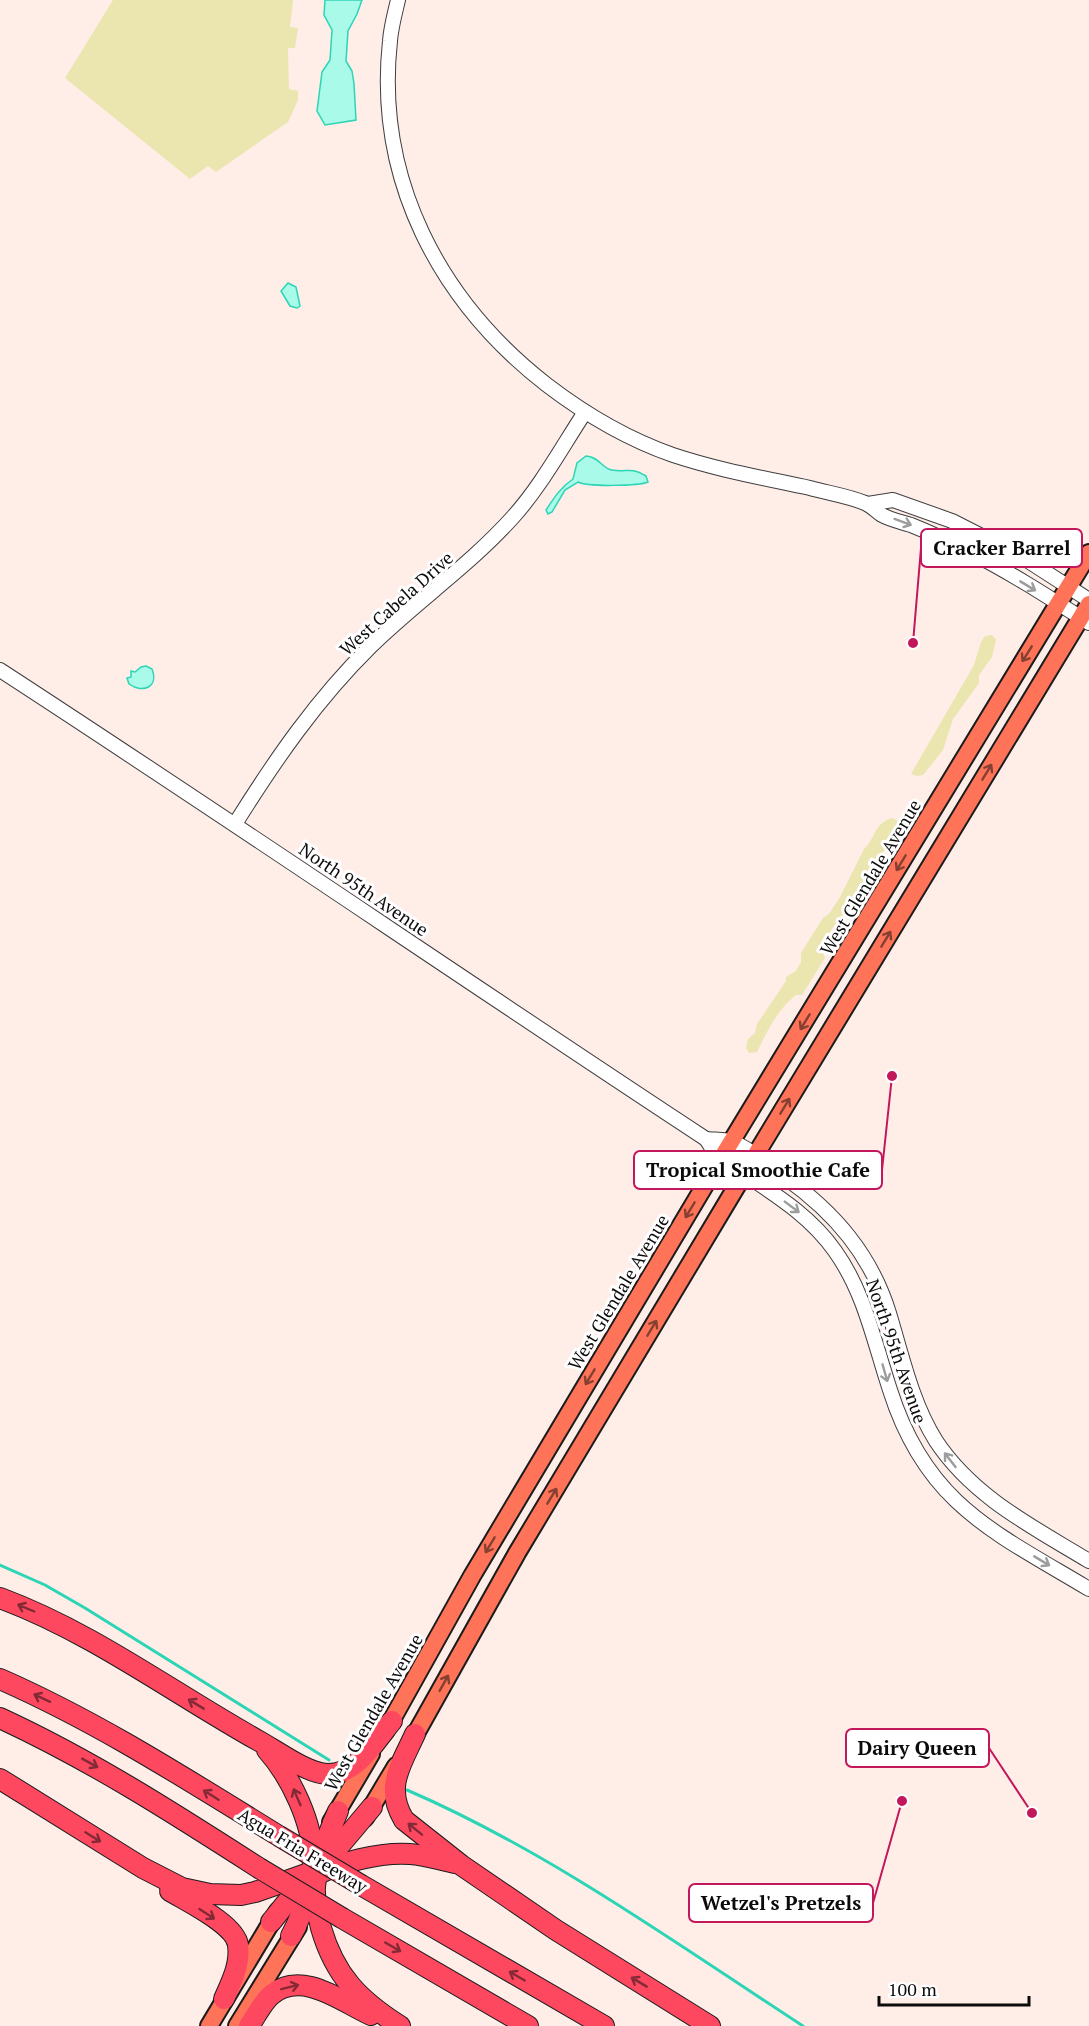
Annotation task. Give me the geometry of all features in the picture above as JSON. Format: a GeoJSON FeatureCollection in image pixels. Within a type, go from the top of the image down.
{"type":"FeatureCollection","features":[{"type":"Feature","properties":{"kind":"highway"},"geometry":{"type":"LineString","coordinates":[[0,1598],[70,1629],[308,1769],[327,1774],[351,1768],[392,1721]]}},
{"type":"Feature","properties":{"kind":"highway","name":"Agua Fria Freeway"},"geometry":{"type":"LineString","coordinates":[[0,1679],[104,1730],[279,1836],[604,2026]]}},
{"type":"Feature","properties":{"kind":"highway","name":"Agua Fria Freeway"},"geometry":{"type":"LineString","coordinates":[[0,1718],[132,1787],[342,1918],[527,2024]]}},
{"type":"Feature","properties":{"kind":"highway"},"geometry":{"type":"LineString","coordinates":[[246,1734],[267,1751],[287,1776],[300,1804],[315,1870],[315,1899],[326,1944],[342,1976],[364,2001],[399,2026]]}},
{"type":"Feature","properties":{"kind":"highway"},"geometry":{"type":"LineString","coordinates":[[416,1734],[394,1781],[394,1793],[399,1812],[411,1826],[461,1865],[596,1956],[710,2026]]}},
{"type":"Feature","properties":{"kind":"highway"},"geometry":{"type":"LineString","coordinates":[[0,1779],[143,1868],[182,1888],[218,1895],[241,1895],[255,1892],[315,1870],[367,1858],[404,1854],[461,1865]]}},
{"type":"Feature","properties":{"kind":"highway"},"geometry":{"type":"LineString","coordinates":[[271,1922],[372,1807]]}},
{"type":"Feature","properties":{"kind":"highway"},"geometry":{"type":"LineString","coordinates":[[291,1936],[304,1908],[315,1870],[338,1811]]}},
{"type":"Feature","properties":{"kind":"highway"},"geometry":{"type":"LineString","coordinates":[[143,1868],[159,1884],[234,1934],[238,1947],[237,1963],[224,1999]]}},
{"type":"Feature","properties":{"kind":"highway"},"geometry":{"type":"LineString","coordinates":[[249,2026],[270,1996],[283,1988],[298,1984],[317,1989],[399,2026]]}},
{"type":"Feature","properties":{"kind":"highway"},"geometry":{"type":"LineString","coordinates":[[555,1998],[590,2026]]}},
{"type":"Feature","properties":{"kind":"main road","name":"West Glendale Avenue"},"geometry":{"type":"LineString","coordinates":[[338,1811],[392,1721],[472,1576],[1089,553]]}},
{"type":"Feature","properties":{"kind":"main road"},"geometry":{"type":"LineString","coordinates":[[372,1807],[416,1734],[517,1553],[744,1174],[1086,615]]}},
{"type":"Feature","properties":{"kind":"main road"},"geometry":{"type":"LineString","coordinates":[[237,2026],[315,1899]]}},
{"type":"Feature","properties":{"kind":"main road"},"geometry":{"type":"LineString","coordinates":[[208,2026],[271,1922]]}},
{"type":"Feature","properties":{"kind":"street"},"geometry":{"type":"LineString","coordinates":[[398,0],[390,45],[388,87],[391,127],[404,187],[422,235],[451,284],[482,325],[539,379],[585,412],[620,432],[673,455],[868,504],[893,500],[951,521],[1014,551],[1089,600]]}},
{"type":"Feature","properties":{"kind":"street","name":"West Cabela Drive"},"geometry":{"type":"LineString","coordinates":[[235,824],[277,758],[331,688],[371,646],[464,567],[514,516],[585,412]]}},
{"type":"Feature","properties":{"kind":"street"},"geometry":{"type":"LineString","coordinates":[[868,504],[882,515],[969,552],[1058,604],[1086,615]]}},
{"type":"Feature","properties":{"kind":"street","name":"North 95th Avenue"},"geometry":{"type":"LineString","coordinates":[[0,670],[706,1139],[721,1160],[796,1209],[811,1223],[844,1263],[860,1294],[889,1389],[903,1426],[913,1447],[934,1478],[962,1508],[979,1521],[1089,1589]]}},
{"type":"Feature","properties":{"kind":"street","name":"North 95th Avenue"},"geometry":{"type":"LineString","coordinates":[[706,1139],[732,1142],[819,1203],[858,1248],[880,1288],[920,1409],[935,1440],[955,1466],[979,1491],[1089,1561]]}},
{"type":"Feature","properties":{"kind":"shaded area"},"geometry":{"type":"Polygon","coordinates":[[[113,0],[293,0],[290,27],[298,28],[295,48],[288,48],[289,89],[298,91],[298,100],[288,122],[216,172],[208,166],[190,179],[65,78],[113,0]]]}},
{"type":"Feature","properties":{"kind":"shaded area"},"geometry":{"type":"Polygon","coordinates":[[[992,635],[996,640],[992,657],[979,675],[979,683],[953,719],[943,750],[923,775],[911,774],[974,665],[981,642],[985,636],[992,635]]]}},
{"type":"Feature","properties":{"kind":"shaded area"},"geometry":{"type":"Polygon","coordinates":[[[891,818],[904,826],[891,847],[887,847],[881,854],[851,906],[831,930],[822,950],[825,958],[802,995],[796,995],[778,1014],[757,1052],[749,1053],[746,1048],[748,1039],[755,1033],[757,1024],[786,981],[786,977],[796,971],[801,962],[801,953],[823,918],[829,914],[840,897],[864,849],[881,824],[891,818]]]}},
{"type":"Feature","properties":{"kind":"water"},"geometry":{"type":"Polygon","coordinates":[[[325,0],[362,0],[348,31],[346,61],[352,71],[356,120],[325,125],[317,111],[322,72],[330,60],[332,30],[324,15],[325,0]]]}},
{"type":"Feature","properties":{"kind":"water"},"geometry":{"type":"Polygon","coordinates":[[[288,283],[296,287],[300,306],[297,308],[290,306],[281,291],[288,283]]]}},
{"type":"Feature","properties":{"kind":"water"},"geometry":{"type":"Polygon","coordinates":[[[586,456],[594,458],[609,469],[632,470],[640,473],[646,476],[648,482],[591,485],[578,482],[565,490],[552,512],[548,514],[546,510],[561,490],[573,479],[577,463],[586,456]]]}},
{"type":"Feature","properties":{"kind":"water"},"geometry":{"type":"Polygon","coordinates":[[[146,666],[152,669],[154,675],[151,684],[148,687],[139,688],[129,684],[127,678],[131,677],[131,671],[135,672],[146,666]]]}},
{"type":"Feature","properties":{"kind":"waterway"},"geometry":{"type":"LineString","coordinates":[[0,1565],[45,1585],[85,1608],[329,1760]]}},
{"type":"Feature","properties":{"kind":"waterway"},"geometry":{"type":"LineString","coordinates":[[407,1790],[459,1814],[560,1869],[658,1930],[803,2026]]}},
{"type":"Feature","properties":{"kind":"place","name":"Cracker Barrel"},"geometry":{"type":"Point","coordinates":[913,643]}},
{"type":"Feature","properties":{"kind":"place","name":"Tropical Smoothie Cafe"},"geometry":{"type":"Point","coordinates":[892,1076]}},
{"type":"Feature","properties":{"kind":"place","name":"Wetzel's Pretzels"},"geometry":{"type":"Point","coordinates":[902,1801]}},
{"type":"Feature","properties":{"kind":"place","name":"Dairy Queen"},"geometry":{"type":"Point","coordinates":[1032,1813]}}]}
